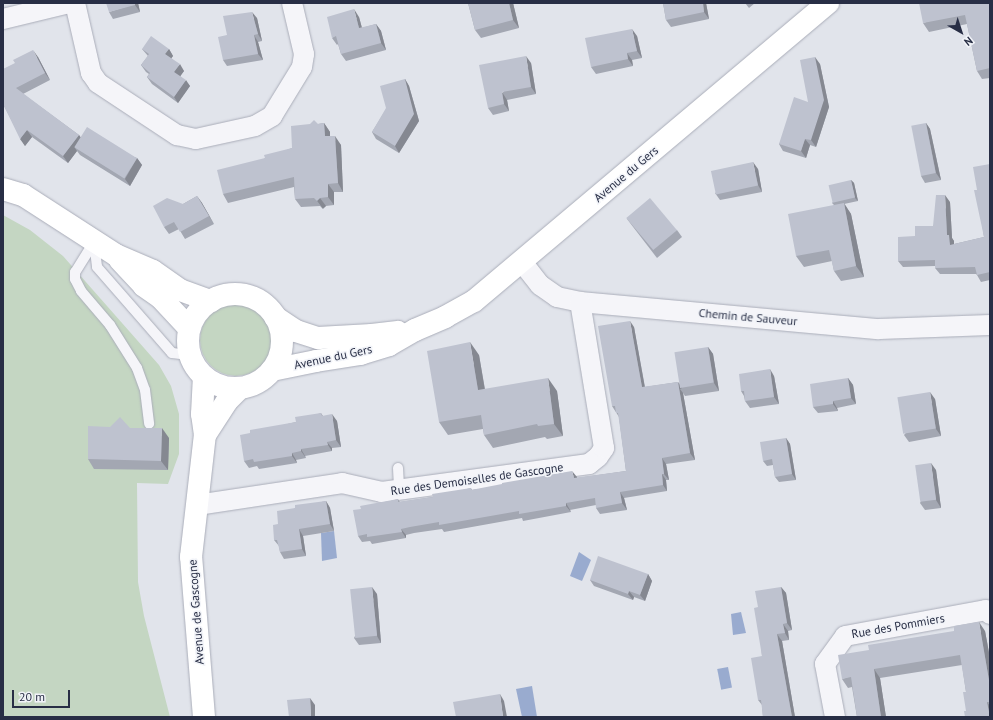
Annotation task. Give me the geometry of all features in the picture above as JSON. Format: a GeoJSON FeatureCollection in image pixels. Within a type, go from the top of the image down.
{"type":"FeatureCollection","features":[{"type":"Feature","properties":{"kind":"main road","name":"Avenue du Gers"},"geometry":{"type":"LineString","coordinates":[[272,370],[360,354],[389,344],[474,301],[828,3]]}},
{"type":"Feature","properties":{"kind":"main road"},"geometry":{"type":"LineString","coordinates":[[3,189],[23,195],[94,242],[116,255],[153,271],[180,290],[211,301]]}},
{"type":"Feature","properties":{"kind":"main road"},"geometry":{"type":"LineString","coordinates":[[116,255],[144,286],[161,298],[189,328]]}},
{"type":"Feature","properties":{"kind":"main road"},"geometry":{"type":"LineString","coordinates":[[234,294],[246,295],[263,303],[275,317],[281,330],[282,344],[279,358],[272,370],[263,379],[252,385],[240,388],[227,388],[215,384],[204,377],[195,367],[189,355],[187,342],[189,328],[194,317],[201,308],[211,301],[222,296],[234,294]]}},
{"type":"Feature","properties":{"kind":"main road","name":"Avenue du Gers"},"geometry":{"type":"LineString","coordinates":[[275,317],[296,331],[318,338],[372,335],[415,330]]}},
{"type":"Feature","properties":{"kind":"main road","name":"Avenue de Gascogne"},"geometry":{"type":"LineString","coordinates":[[204,377],[202,414],[205,435],[191,558],[204,717]]}},
{"type":"Feature","properties":{"kind":"main road","name":"Avenue de Gascogne"},"geometry":{"type":"LineString","coordinates":[[205,435],[227,401],[240,388]]}},
{"type":"Feature","properties":{"kind":"street"},"geometry":{"type":"LineString","coordinates":[[3,19],[69,3]]}},
{"type":"Feature","properties":{"kind":"street"},"geometry":{"type":"LineString","coordinates":[[75,3],[92,74],[98,83],[177,135],[196,139],[255,126],[272,116],[302,67],[304,54],[292,3]]}},
{"type":"Feature","properties":{"kind":"street","name":"Chemin de Sauveur"},"geometry":{"type":"LineString","coordinates":[[522,262],[540,285],[557,297],[580,302],[879,329],[990,325]]}},
{"type":"Feature","properties":{"kind":"street","name":"Rue des Demoiselles de Gascogne"},"geometry":{"type":"LineString","coordinates":[[197,505],[342,483],[382,492],[589,464],[598,457],[604,448],[580,302]]}},
{"type":"Feature","properties":{"kind":"street","name":"Rue des Pommiers"},"geometry":{"type":"LineString","coordinates":[[834,717],[825,664],[845,636],[986,610],[990,614]]}},
{"type":"Feature","properties":{"kind":"lane"},"geometry":{"type":"LineString","coordinates":[[94,242],[96,268],[172,352],[189,355]]}},
{"type":"Feature","properties":{"kind":"lane"},"geometry":{"type":"LineString","coordinates":[[94,242],[75,272],[75,279],[81,291],[110,326],[137,368],[145,390],[149,424]]}},
{"type":"Feature","properties":{"kind":"lane"},"geometry":{"type":"LineString","coordinates":[[398,468],[399,490]]}},
{"type":"Feature","properties":{"kind":"green space"},"geometry":{"type":"Polygon","coordinates":[[[3,215],[30,230],[63,256],[159,365],[171,386],[179,414],[179,454],[168,484],[137,483],[138,582],[144,616],[170,717],[3,717],[3,215]]]}},
{"type":"Feature","properties":{"kind":"green space"},"geometry":{"type":"Polygon","coordinates":[[[229,304],[243,304],[250,306],[262,314],[270,326],[272,340],[270,354],[262,366],[250,374],[243,376],[229,376],[222,374],[210,366],[202,354],[200,347],[200,333],[202,326],[210,314],[222,306],[229,304]]]}},
{"type":"Feature","properties":{"kind":"water"},"geometry":{"type":"Polygon","coordinates":[[[334,531],[337,558],[322,561],[321,533],[334,531]]]}},
{"type":"Feature","properties":{"kind":"water"},"geometry":{"type":"Polygon","coordinates":[[[579,552],[591,560],[582,581],[570,576],[579,552]]]}},
{"type":"Feature","properties":{"kind":"water"},"geometry":{"type":"Polygon","coordinates":[[[741,612],[746,633],[733,635],[731,614],[741,612]]]}},
{"type":"Feature","properties":{"kind":"water"},"geometry":{"type":"Polygon","coordinates":[[[728,667],[732,688],[721,690],[717,669],[728,667]]]}},
{"type":"Feature","properties":{"kind":"water"},"geometry":{"type":"Polygon","coordinates":[[[532,686],[537,717],[522,717],[516,689],[532,686]]]}},
{"type":"Feature","properties":{"kind":"building"},"geometry":{"type":"Polygon","coordinates":[[[106,3],[135,3],[135,5],[109,12],[106,3]]]}},
{"type":"Feature","properties":{"kind":"building"},"geometry":{"type":"Polygon","coordinates":[[[468,3],[509,3],[513,20],[475,30],[468,3]]]}},
{"type":"Feature","properties":{"kind":"building"},"geometry":{"type":"Polygon","coordinates":[[[663,3],[703,3],[704,12],[666,20],[663,3]]]}},
{"type":"Feature","properties":{"kind":"building"},"geometry":{"type":"Polygon","coordinates":[[[919,3],[989,3],[990,68],[977,71],[965,15],[923,23],[919,3]]]}},
{"type":"Feature","properties":{"kind":"building"},"geometry":{"type":"Polygon","coordinates":[[[354,9],[359,28],[376,24],[381,43],[341,54],[336,36],[332,38],[327,17],[354,9]]]}},
{"type":"Feature","properties":{"kind":"building"},"geometry":{"type":"Polygon","coordinates":[[[252,12],[258,34],[254,35],[258,54],[223,60],[218,37],[227,35],[223,16],[252,12]]]}},
{"type":"Feature","properties":{"kind":"building"},"geometry":{"type":"Polygon","coordinates":[[[632,29],[637,51],[627,53],[628,59],[591,67],[585,38],[632,29]]]}},
{"type":"Feature","properties":{"kind":"building"},"geometry":{"type":"Polygon","coordinates":[[[151,36],[169,49],[165,54],[180,64],[174,72],[186,80],[174,97],[147,77],[150,73],[141,65],[149,54],[142,49],[151,36]]]}},
{"type":"Feature","properties":{"kind":"building"},"geometry":{"type":"Polygon","coordinates":[[[33,50],[45,73],[16,88],[79,135],[63,156],[27,130],[20,139],[3,104],[3,69],[15,63],[13,60],[33,50]]]}},
{"type":"Feature","properties":{"kind":"building"},"geometry":{"type":"Polygon","coordinates":[[[526,56],[531,87],[502,92],[504,104],[488,108],[479,65],[526,56]]]}},
{"type":"Feature","properties":{"kind":"building"},"geometry":{"type":"Polygon","coordinates":[[[815,57],[824,100],[811,140],[805,139],[801,151],[779,144],[794,97],[808,102],[800,60],[815,57]]]}},
{"type":"Feature","properties":{"kind":"building"},"geometry":{"type":"Polygon","coordinates":[[[405,79],[414,114],[395,146],[372,132],[386,108],[380,86],[405,79]]]}},
{"type":"Feature","properties":{"kind":"building"},"geometry":{"type":"Polygon","coordinates":[[[314,120],[318,124],[324,123],[325,136],[335,136],[338,183],[328,184],[328,197],[320,198],[317,201],[314,198],[295,199],[294,177],[223,194],[217,170],[265,158],[264,155],[292,148],[291,126],[310,124],[314,120]]]}},
{"type":"Feature","properties":{"kind":"building"},"geometry":{"type":"Polygon","coordinates":[[[926,123],[936,173],[921,176],[911,126],[926,123]]]}},
{"type":"Feature","properties":{"kind":"building"},"geometry":{"type":"Polygon","coordinates":[[[87,127],[137,158],[124,179],[74,147],[87,127]]]}},
{"type":"Feature","properties":{"kind":"building"},"geometry":{"type":"Polygon","coordinates":[[[753,162],[758,185],[716,194],[711,171],[753,162]]]}},
{"type":"Feature","properties":{"kind":"building"},"geometry":{"type":"Polygon","coordinates":[[[990,164],[990,272],[977,275],[975,267],[935,268],[935,260],[898,261],[898,237],[915,236],[915,226],[933,226],[936,195],[945,195],[947,235],[949,235],[950,245],[984,237],[974,190],[977,190],[973,167],[990,164]]]}},
{"type":"Feature","properties":{"kind":"building"},"geometry":{"type":"Polygon","coordinates":[[[851,180],[855,198],[833,203],[829,185],[851,180]]]}},
{"type":"Feature","properties":{"kind":"building"},"geometry":{"type":"Polygon","coordinates":[[[197,196],[209,216],[180,232],[174,222],[164,227],[153,206],[167,198],[183,204],[197,196]]]}},
{"type":"Feature","properties":{"kind":"building"},"geometry":{"type":"Polygon","coordinates":[[[650,198],[677,230],[653,250],[626,218],[650,198]]]}},
{"type":"Feature","properties":{"kind":"building"},"geometry":{"type":"Polygon","coordinates":[[[844,203],[856,266],[834,271],[829,250],[796,256],[788,214],[844,203]]]}},
{"type":"Feature","properties":{"kind":"building"},"geometry":{"type":"Polygon","coordinates":[[[630,321],[642,387],[678,382],[690,453],[662,458],[664,474],[662,474],[663,485],[620,492],[622,503],[596,508],[595,498],[566,503],[566,506],[519,514],[519,511],[439,525],[439,522],[410,527],[401,529],[402,532],[367,537],[367,534],[358,536],[353,510],[361,509],[360,506],[398,499],[398,502],[433,497],[432,494],[471,488],[471,490],[572,471],[574,478],[626,471],[618,413],[616,413],[615,406],[612,406],[598,326],[630,321]]]}},
{"type":"Feature","properties":{"kind":"building"},"geometry":{"type":"Polygon","coordinates":[[[470,342],[478,390],[548,378],[554,424],[538,426],[537,424],[484,435],[481,415],[439,422],[427,351],[470,342]]]}},
{"type":"Feature","properties":{"kind":"building"},"geometry":{"type":"Polygon","coordinates":[[[708,347],[714,383],[680,388],[674,352],[708,347]]]}},
{"type":"Feature","properties":{"kind":"building"},"geometry":{"type":"Polygon","coordinates":[[[770,369],[774,397],[745,401],[744,391],[741,391],[739,374],[770,369]]]}},
{"type":"Feature","properties":{"kind":"building"},"geometry":{"type":"Polygon","coordinates":[[[848,378],[851,398],[833,401],[833,404],[813,407],[810,384],[848,378]]]}},
{"type":"Feature","properties":{"kind":"building"},"geometry":{"type":"Polygon","coordinates":[[[930,392],[936,429],[903,434],[897,397],[930,392]]]}},
{"type":"Feature","properties":{"kind":"building"},"geometry":{"type":"Polygon","coordinates":[[[321,413],[322,416],[332,414],[336,440],[327,442],[328,445],[301,449],[301,451],[292,453],[292,456],[254,462],[253,459],[244,461],[240,435],[250,433],[250,430],[296,422],[295,417],[321,413]]]}},
{"type":"Feature","properties":{"kind":"building"},"geometry":{"type":"Polygon","coordinates":[[[120,417],[130,428],[162,428],[161,461],[88,459],[88,426],[110,427],[120,417]]]}},
{"type":"Feature","properties":{"kind":"building"},"geometry":{"type":"Polygon","coordinates":[[[786,438],[792,474],[775,477],[772,459],[763,461],[760,442],[786,438]]]}},
{"type":"Feature","properties":{"kind":"building"},"geometry":{"type":"Polygon","coordinates":[[[931,463],[936,500],[920,502],[915,465],[931,463]]]}},
{"type":"Feature","properties":{"kind":"building"},"geometry":{"type":"Polygon","coordinates":[[[326,501],[330,524],[299,529],[302,549],[280,552],[277,540],[274,540],[273,525],[278,524],[277,511],[295,508],[295,505],[326,501]]]}},
{"type":"Feature","properties":{"kind":"building"},"geometry":{"type":"Polygon","coordinates":[[[598,556],[648,574],[640,595],[629,591],[628,594],[590,580],[598,556]]]}},
{"type":"Feature","properties":{"kind":"building"},"geometry":{"type":"Polygon","coordinates":[[[372,587],[377,636],[355,638],[350,589],[372,587]]]}},
{"type":"Feature","properties":{"kind":"building"},"geometry":{"type":"Polygon","coordinates":[[[781,587],[787,623],[783,624],[785,633],[777,634],[792,717],[763,717],[761,700],[758,700],[751,658],[762,656],[754,608],[758,607],[755,591],[781,587]]]}},
{"type":"Feature","properties":{"kind":"building"},"geometry":{"type":"Polygon","coordinates":[[[979,622],[990,686],[990,702],[987,702],[990,717],[965,717],[964,711],[966,711],[963,692],[966,692],[960,655],[874,669],[881,717],[857,717],[851,677],[842,679],[838,655],[869,650],[868,645],[954,631],[954,626],[979,622]]]}},
{"type":"Feature","properties":{"kind":"building"},"geometry":{"type":"Polygon","coordinates":[[[500,694],[503,717],[456,717],[453,702],[500,694]]]}},
{"type":"Feature","properties":{"kind":"building"},"geometry":{"type":"Polygon","coordinates":[[[310,698],[311,717],[289,717],[287,700],[310,698]]]}}]}
